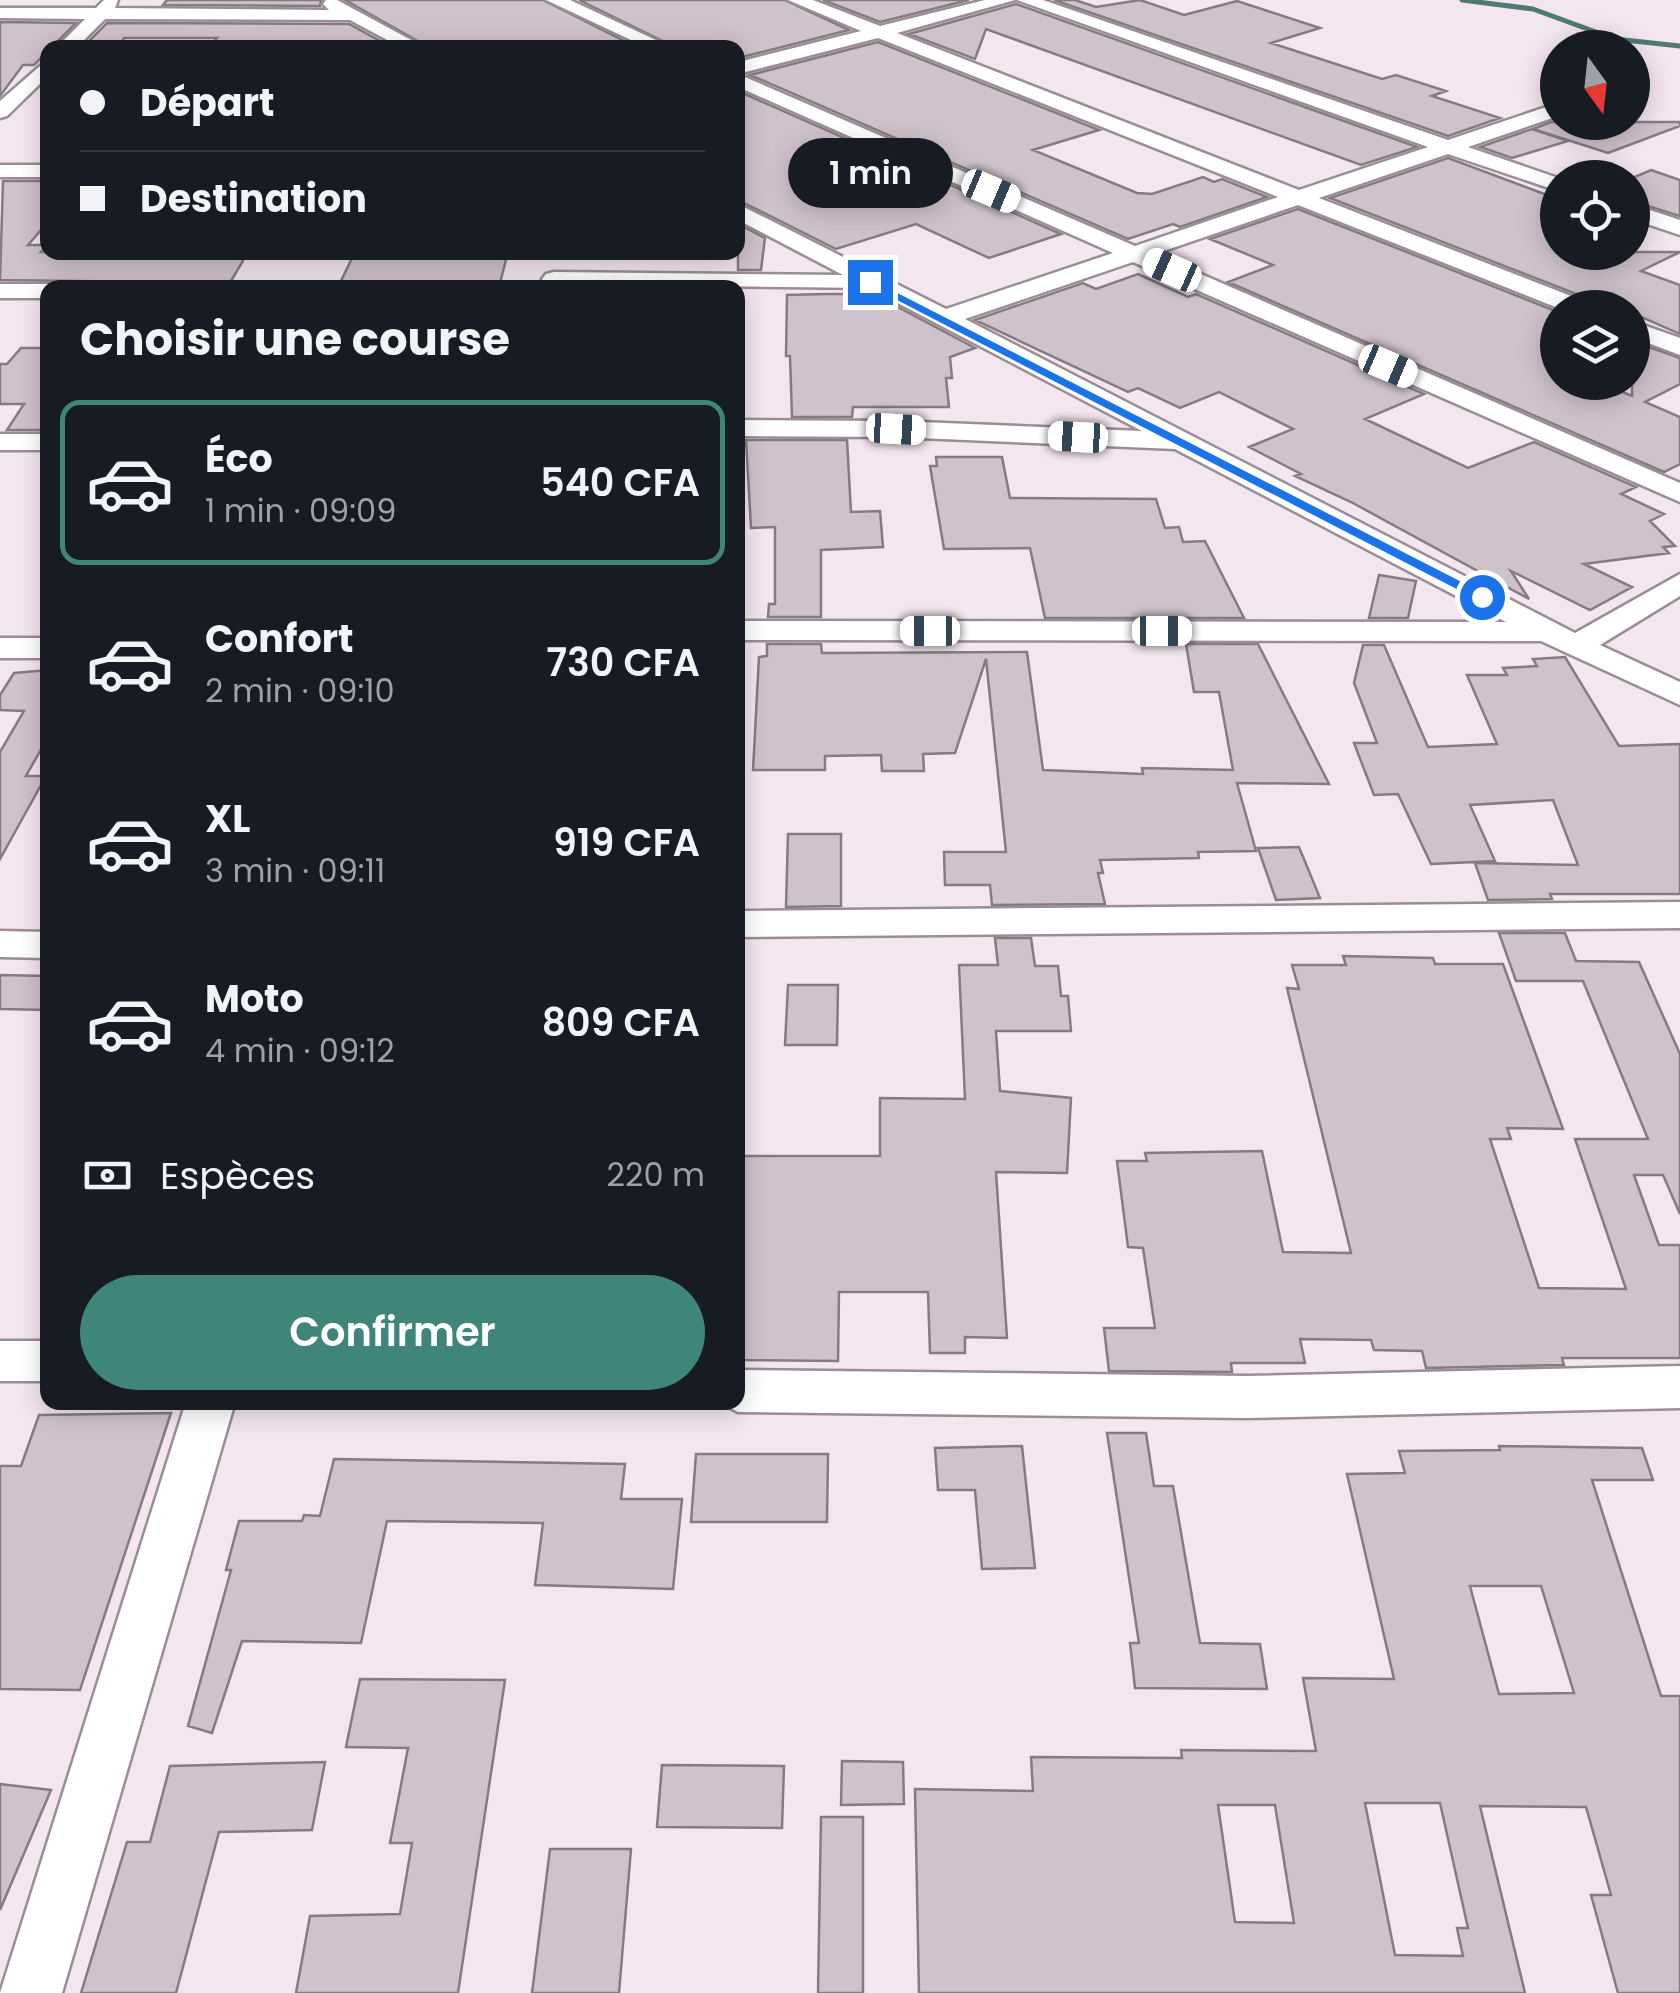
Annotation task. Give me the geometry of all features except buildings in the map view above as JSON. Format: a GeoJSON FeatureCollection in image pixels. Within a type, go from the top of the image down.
{"type":"FeatureCollection","features":[{"type":"Feature","properties":{"kind":"street"},"geometry":{"type":"LineString","coordinates":[[324,0],[402,40]]}},
{"type":"Feature","properties":{"kind":"street"},"geometry":{"type":"LineString","coordinates":[[555,0],[646,40]]}},
{"type":"Feature","properties":{"kind":"street"},"geometry":{"type":"LineString","coordinates":[[797,0],[1540,292]]}},
{"type":"Feature","properties":{"kind":"street"},"geometry":{"type":"LineString","coordinates":[[745,66],[1006,0]]}},
{"type":"Feature","properties":{"kind":"street"},"geometry":{"type":"LineString","coordinates":[[1026,0],[1540,179]]}},
{"type":"Feature","properties":{"kind":"street"},"geometry":{"type":"LineString","coordinates":[[0,13],[107,7],[353,15]]}},
{"type":"Feature","properties":{"kind":"street"},"geometry":{"type":"LineString","coordinates":[[73,40],[107,7]]}},
{"type":"Feature","properties":{"kind":"street"},"geometry":{"type":"LineString","coordinates":[[0,77],[40,73]]}},
{"type":"Feature","properties":{"kind":"street"},"geometry":{"type":"LineString","coordinates":[[0,112],[40,76]]}},
{"type":"Feature","properties":{"kind":"street"},"geometry":{"type":"LineString","coordinates":[[745,83],[1680,493]]}},
{"type":"Feature","properties":{"kind":"street"},"geometry":{"type":"LineString","coordinates":[[945,318],[1540,115]]}},
{"type":"Feature","properties":{"kind":"street"},"geometry":{"type":"LineString","coordinates":[[0,171],[40,171]]}},
{"type":"Feature","properties":{"kind":"street"},"geometry":{"type":"LineString","coordinates":[[745,215],[1548,632],[1680,695]]}},
{"type":"Feature","properties":{"kind":"street"},"geometry":{"type":"LineString","coordinates":[[1650,218],[1680,228]]}},
{"type":"Feature","properties":{"kind":"street"},"geometry":{"type":"LineString","coordinates":[[745,282],[870,282]]}},
{"type":"Feature","properties":{"kind":"street"},"geometry":{"type":"LineString","coordinates":[[0,290],[40,291]]}},
{"type":"Feature","properties":{"kind":"street"},"geometry":{"type":"LineString","coordinates":[[1650,335],[1680,347]]}},
{"type":"Feature","properties":{"kind":"street"},"geometry":{"type":"LineString","coordinates":[[745,428],[896,429],[1187,442]]}},
{"type":"Feature","properties":{"kind":"street"},"geometry":{"type":"LineString","coordinates":[[0,442],[40,442]]}},
{"type":"Feature","properties":{"kind":"street"},"geometry":{"type":"LineString","coordinates":[[1580,644],[1680,583]]}},
{"type":"Feature","properties":{"kind":"street"},"geometry":{"type":"LineString","coordinates":[[745,630],[1548,632]]}},
{"type":"Feature","properties":{"kind":"street"},"geometry":{"type":"LineString","coordinates":[[0,648],[40,648]]}},
{"type":"Feature","properties":{"kind":"street"},"geometry":{"type":"LineString","coordinates":[[745,924],[1680,914]]}},
{"type":"Feature","properties":{"kind":"street"},"geometry":{"type":"LineString","coordinates":[[0,944],[40,945]]}},
{"type":"Feature","properties":{"kind":"street"},"geometry":{"type":"LineString","coordinates":[[0,1361],[40,1361]]}},
{"type":"Feature","properties":{"kind":"street"},"geometry":{"type":"LineString","coordinates":[[745,1392],[1247,1397],[1680,1387]]}},
{"type":"Feature","properties":{"kind":"street"},"geometry":{"type":"LineString","coordinates":[[31,1993],[209,1410]]}},
{"type":"Feature","properties":{"kind":"waterway"},"geometry":{"type":"LineString","coordinates":[[1462,0],[1533,9],[1615,39],[1680,46]]}},
{"type":"Feature","properties":{"kind":"route"},"geometry":{"type":"LineString","coordinates":[[870,282],[1482,597]]}}]}
